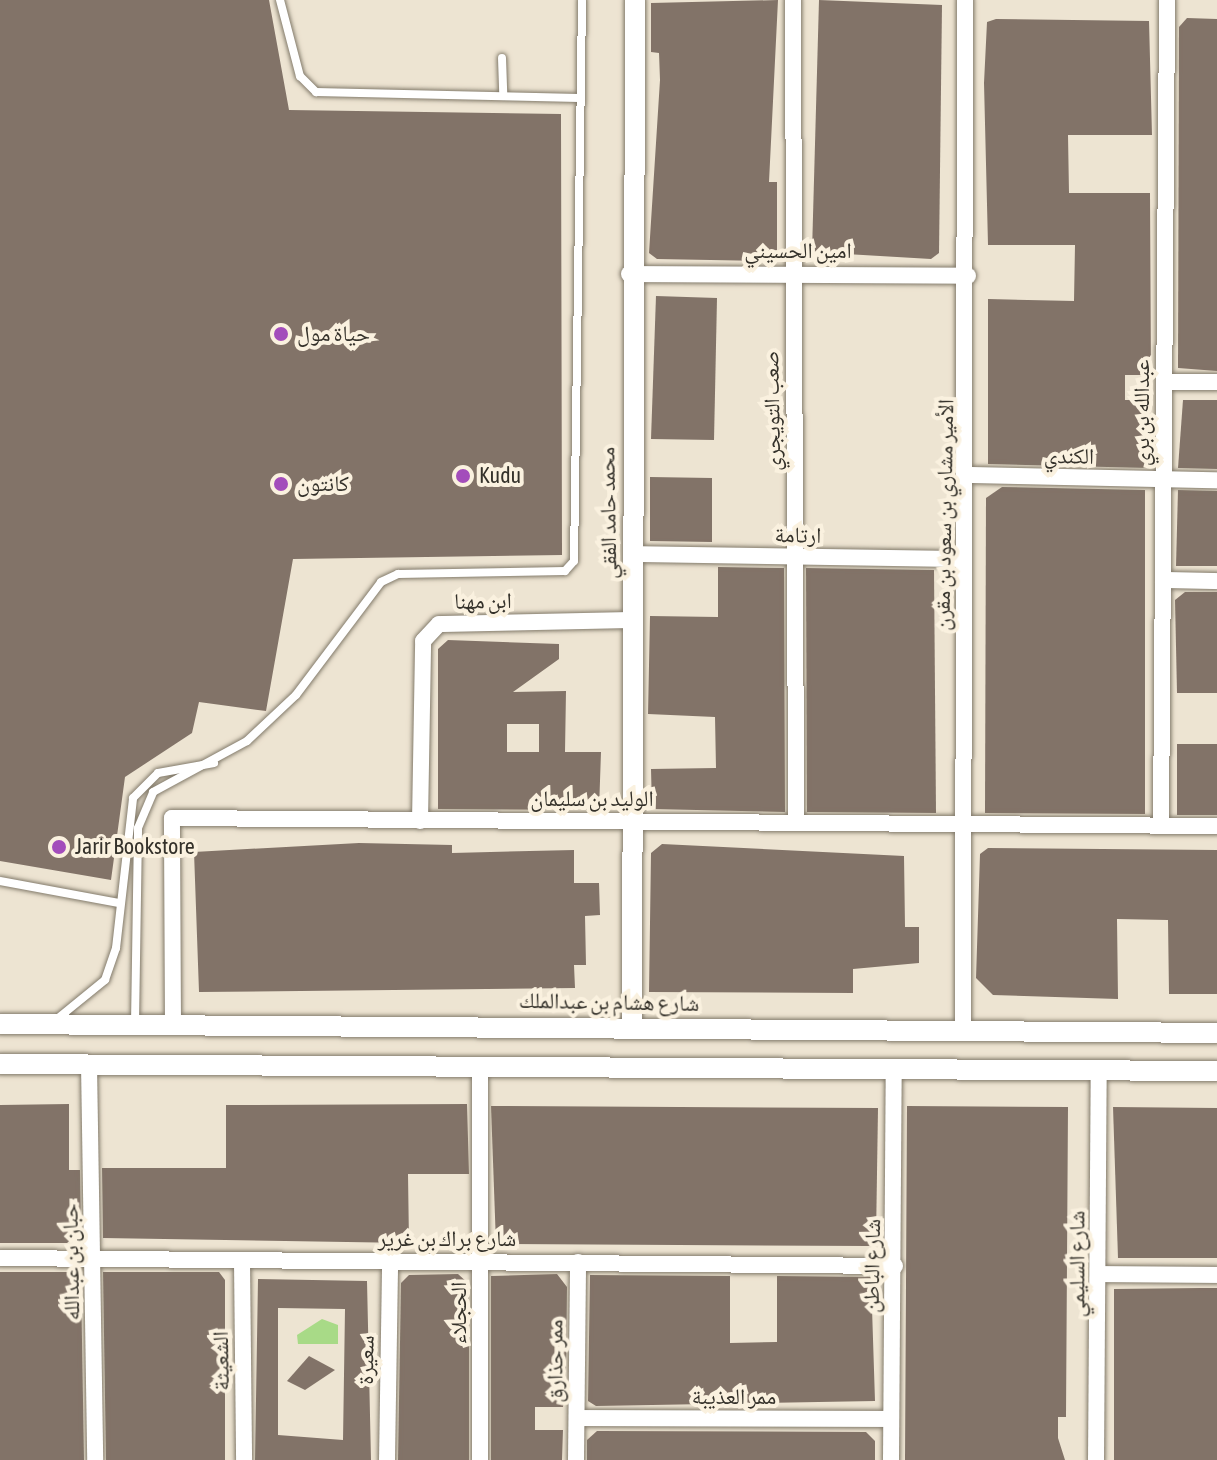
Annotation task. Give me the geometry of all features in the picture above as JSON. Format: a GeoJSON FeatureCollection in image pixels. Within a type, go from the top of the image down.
{"type":"FeatureCollection","features":[{"type":"Feature","properties":{"kind":"street","name":"محمد حامد الفقي"},"geometry":{"type":"LineString","coordinates":[[632,1025],[635,821],[629,274],[635,0]]}},
{"type":"Feature","properties":{"kind":"street","name":"صعب التويجري"},"geometry":{"type":"LineString","coordinates":[[793,0],[796,821]]}},
{"type":"Feature","properties":{"kind":"street","name":"الأمير مشاري بن سعود بن مقرن"},"geometry":{"type":"LineString","coordinates":[[963,1030],[964,559],[968,475],[965,0]]}},
{"type":"Feature","properties":{"kind":"street","name":"عبدالله بن بري"},"geometry":{"type":"LineString","coordinates":[[1161,826],[1167,0]]}},
{"type":"Feature","properties":{"kind":"street","name":"امين الحسيني"},"geometry":{"type":"LineString","coordinates":[[629,274],[793,271],[968,276]]}},
{"type":"Feature","properties":{"kind":"street"},"geometry":{"type":"LineString","coordinates":[[1164,382],[1217,382]]}},
{"type":"Feature","properties":{"kind":"street","name":"الكندي"},"geometry":{"type":"LineString","coordinates":[[968,475],[1217,480]]}},
{"type":"Feature","properties":{"kind":"street","name":"ارتامة"},"geometry":{"type":"LineString","coordinates":[[632,554],[964,559]]}},
{"type":"Feature","properties":{"kind":"street"},"geometry":{"type":"LineString","coordinates":[[1163,580],[1217,581]]}},
{"type":"Feature","properties":{"kind":"street","name":"ابن مهنا"},"geometry":{"type":"LineString","coordinates":[[420,821],[423,641],[439,624],[634,620]]}},
{"type":"Feature","properties":{"kind":"street","name":"الوليد بن سليمان"},"geometry":{"type":"LineString","coordinates":[[173,1023],[172,818],[1217,826]]}},
{"type":"Feature","properties":{"kind":"street","name":"شارع هشام بن عبدالملك"},"geometry":{"type":"LineString","coordinates":[[0,1024],[632,1025],[1217,1033]]}},
{"type":"Feature","properties":{"kind":"street"},"geometry":{"type":"LineString","coordinates":[[0,1064],[480,1071],[1217,1071]]}},
{"type":"Feature","properties":{"kind":"street","name":"حبان بن عبدالله"},"geometry":{"type":"LineString","coordinates":[[89,1064],[95,1460]]}},
{"type":"Feature","properties":{"kind":"street","name":"شارع السليمي"},"geometry":{"type":"LineString","coordinates":[[1096,1460],[1100,1274],[1099,1069]]}},
{"type":"Feature","properties":{"kind":"street","name":"الحجلاء"},"geometry":{"type":"LineString","coordinates":[[480,1071],[480,1460]]}},
{"type":"Feature","properties":{"kind":"street","name":"شارع الباطن"},"geometry":{"type":"LineString","coordinates":[[891,1460],[895,1266],[894,1072]]}},
{"type":"Feature","properties":{"kind":"street","name":"شارع براك بن غرير"},"geometry":{"type":"LineString","coordinates":[[0,1258],[895,1266]]}},
{"type":"Feature","properties":{"kind":"street","name":"الشعيثة"},"geometry":{"type":"LineString","coordinates":[[242,1261],[244,1460]]}},
{"type":"Feature","properties":{"kind":"street","name":"سعيرة"},"geometry":{"type":"LineString","coordinates":[[387,1460],[390,1261]]}},
{"type":"Feature","properties":{"kind":"street","name":"ممر حذارق"},"geometry":{"type":"LineString","coordinates":[[576,1460],[578,1262]]}},
{"type":"Feature","properties":{"kind":"street"},"geometry":{"type":"LineString","coordinates":[[1100,1274],[1217,1275]]}},
{"type":"Feature","properties":{"kind":"street","name":"ممر العذيبة"},"geometry":{"type":"LineString","coordinates":[[577,1418],[891,1419]]}},
{"type":"Feature","properties":{"kind":"lane"},"geometry":{"type":"LineString","coordinates":[[280,0],[300,76],[316,92],[579,98]]}},
{"type":"Feature","properties":{"kind":"lane"},"geometry":{"type":"LineString","coordinates":[[135,1024],[144,805],[153,792],[218,763],[296,695],[381,582],[398,574],[565,571],[574,561],[582,0]]}},
{"type":"Feature","properties":{"kind":"lane"},"geometry":{"type":"LineString","coordinates":[[502,58],[503,95]]}},
{"type":"Feature","properties":{"kind":"lane"},"geometry":{"type":"LineString","coordinates":[[48,1024],[92,997],[105,980],[119,903],[126,818],[143,783],[188,762],[218,763]]}},
{"type":"Feature","properties":{"kind":"lane"},"geometry":{"type":"LineString","coordinates":[[0,881],[119,903]]}},
{"type":"Feature","properties":{"kind":"shaded area"},"geometry":{"type":"Polygon","coordinates":[[[322,1319],[338,1325],[338,1344],[298,1344],[297,1335],[322,1319]]]}},
{"type":"Feature","properties":{"kind":"building","name":"حياة مول"},"geometry":{"type":"Polygon","coordinates":[[[0,0],[269,0],[289,110],[561,114],[562,555],[293,559],[266,711],[199,702],[192,733],[125,777],[111,880],[0,861],[0,0]]]}},
{"type":"Feature","properties":{"kind":"building"},"geometry":{"type":"Polygon","coordinates":[[[778,0],[769,182],[777,182],[777,254],[769,261],[657,259],[649,253],[660,80],[659,53],[651,52],[651,3],[778,0]]]}},
{"type":"Feature","properties":{"kind":"building"},"geometry":{"type":"Polygon","coordinates":[[[819,0],[942,5],[939,253],[931,259],[812,252],[819,0]]]}},
{"type":"Feature","properties":{"kind":"building"},"geometry":{"type":"Polygon","coordinates":[[[1187,18],[1217,19],[1217,371],[1178,368],[1179,27],[1187,18]]]}},
{"type":"Feature","properties":{"kind":"building"},"geometry":{"type":"Polygon","coordinates":[[[996,19],[1149,21],[1152,135],[1068,135],[1069,193],[1150,193],[1151,375],[1125,375],[1125,400],[1148,400],[1148,468],[988,464],[988,299],[1074,301],[1075,245],[988,245],[984,83],[987,22],[996,19]]]}},
{"type":"Feature","properties":{"kind":"building"},"geometry":{"type":"Polygon","coordinates":[[[656,296],[717,298],[714,440],[651,439],[656,296]]]}},
{"type":"Feature","properties":{"kind":"building"},"geometry":{"type":"Polygon","coordinates":[[[1183,400],[1217,400],[1217,469],[1178,468],[1183,400]]]}},
{"type":"Feature","properties":{"kind":"building"},"geometry":{"type":"Polygon","coordinates":[[[650,477],[712,478],[712,542],[650,541],[650,477]]]}},
{"type":"Feature","properties":{"kind":"building"},"geometry":{"type":"Polygon","coordinates":[[[1002,487],[1145,490],[1145,814],[985,813],[986,498],[1002,487]]]}},
{"type":"Feature","properties":{"kind":"building"},"geometry":{"type":"Polygon","coordinates":[[[1178,490],[1217,491],[1217,566],[1176,566],[1178,490]]]}},
{"type":"Feature","properties":{"kind":"building"},"geometry":{"type":"Polygon","coordinates":[[[718,567],[784,568],[785,812],[652,809],[651,769],[716,768],[715,717],[648,714],[650,616],[718,617],[718,567]]]}},
{"type":"Feature","properties":{"kind":"building"},"geometry":{"type":"Polygon","coordinates":[[[806,568],[934,570],[936,813],[807,812],[806,568]]]}},
{"type":"Feature","properties":{"kind":"building"},"geometry":{"type":"Polygon","coordinates":[[[1185,592],[1217,592],[1217,693],[1177,693],[1175,600],[1185,592]]]}},
{"type":"Feature","properties":{"kind":"building"},"geometry":{"type":"Polygon","coordinates":[[[448,640],[559,644],[559,659],[513,692],[566,691],[565,752],[601,752],[599,810],[438,809],[438,649],[448,640]],[[507,724],[507,752],[539,752],[539,724],[507,724]]]}},
{"type":"Feature","properties":{"kind":"building"},"geometry":{"type":"Polygon","coordinates":[[[1177,744],[1217,744],[1217,815],[1177,815],[1177,744]]]}},
{"type":"Feature","properties":{"kind":"building"},"geometry":{"type":"Polygon","coordinates":[[[359,843],[452,845],[452,853],[574,850],[574,883],[599,883],[600,915],[585,916],[586,965],[574,965],[575,988],[199,992],[194,852],[359,843]]]}},
{"type":"Feature","properties":{"kind":"building"},"geometry":{"type":"Polygon","coordinates":[[[662,844],[904,856],[905,927],[919,927],[919,963],[853,969],[853,993],[649,992],[651,853],[662,844]]]}},
{"type":"Feature","properties":{"kind":"building"},"geometry":{"type":"Polygon","coordinates":[[[988,848],[1217,850],[1217,994],[1169,994],[1168,920],[1117,919],[1118,999],[993,995],[976,978],[980,854],[988,848]]]}},
{"type":"Feature","properties":{"kind":"building"},"geometry":{"type":"Polygon","coordinates":[[[69,1104],[69,1170],[80,1170],[81,1231],[67,1243],[0,1243],[0,1105],[69,1104]]]}},
{"type":"Feature","properties":{"kind":"building"},"geometry":{"type":"Polygon","coordinates":[[[467,1104],[469,1174],[408,1174],[409,1243],[103,1238],[102,1168],[226,1168],[226,1105],[467,1104]]]}},
{"type":"Feature","properties":{"kind":"building"},"geometry":{"type":"Polygon","coordinates":[[[491,1106],[878,1108],[876,1238],[869,1246],[496,1244],[491,1106]]]}},
{"type":"Feature","properties":{"kind":"building"},"geometry":{"type":"Polygon","coordinates":[[[907,1106],[1068,1107],[1066,1417],[1058,1417],[1058,1438],[1065,1460],[905,1460],[907,1106]]]}},
{"type":"Feature","properties":{"kind":"building"},"geometry":{"type":"Polygon","coordinates":[[[1113,1107],[1217,1108],[1217,1258],[1118,1258],[1113,1107]]]}},
{"type":"Feature","properties":{"kind":"building"},"geometry":{"type":"Polygon","coordinates":[[[0,1272],[71,1272],[81,1281],[84,1460],[0,1460],[0,1272]]]}},
{"type":"Feature","properties":{"kind":"building"},"geometry":{"type":"Polygon","coordinates":[[[103,1272],[219,1272],[225,1280],[225,1460],[106,1460],[103,1272]]]}},
{"type":"Feature","properties":{"kind":"building"},"geometry":{"type":"Polygon","coordinates":[[[458,1274],[469,1284],[469,1460],[398,1460],[401,1283],[409,1275],[458,1274]]]}},
{"type":"Feature","properties":{"kind":"building"},"geometry":{"type":"Polygon","coordinates":[[[557,1274],[567,1287],[566,1388],[563,1407],[535,1407],[535,1430],[563,1430],[562,1460],[491,1460],[491,1276],[557,1274]]]}},
{"type":"Feature","properties":{"kind":"building"},"geometry":{"type":"Polygon","coordinates":[[[590,1275],[730,1276],[730,1343],[777,1342],[777,1276],[871,1277],[875,1401],[596,1406],[588,1401],[590,1275]]]}},
{"type":"Feature","properties":{"kind":"building"},"geometry":{"type":"Polygon","coordinates":[[[258,1279],[367,1281],[371,1460],[255,1460],[258,1279]],[[278,1308],[278,1435],[343,1440],[345,1309],[278,1308]]]}},
{"type":"Feature","properties":{"kind":"building"},"geometry":{"type":"Polygon","coordinates":[[[1217,1288],[1217,1460],[1114,1460],[1114,1289],[1217,1288]]]}},
{"type":"Feature","properties":{"kind":"building"},"geometry":{"type":"Polygon","coordinates":[[[309,1356],[335,1370],[305,1390],[287,1381],[309,1356]]]}},
{"type":"Feature","properties":{"kind":"building"},"geometry":{"type":"Polygon","coordinates":[[[597,1431],[866,1432],[875,1441],[875,1460],[587,1460],[587,1440],[597,1431]]]}},
{"type":"Feature","properties":{"kind":"place","name":"حياة مول"},"geometry":{"type":"Point","coordinates":[281,334]}},
{"type":"Feature","properties":{"kind":"place","name":"Kudu"},"geometry":{"type":"Point","coordinates":[463,476]}},
{"type":"Feature","properties":{"kind":"place","name":"كانتون"},"geometry":{"type":"Point","coordinates":[281,484]}},
{"type":"Feature","properties":{"kind":"place","name":"Jarir Bookstore"},"geometry":{"type":"Point","coordinates":[59,847]}}]}
